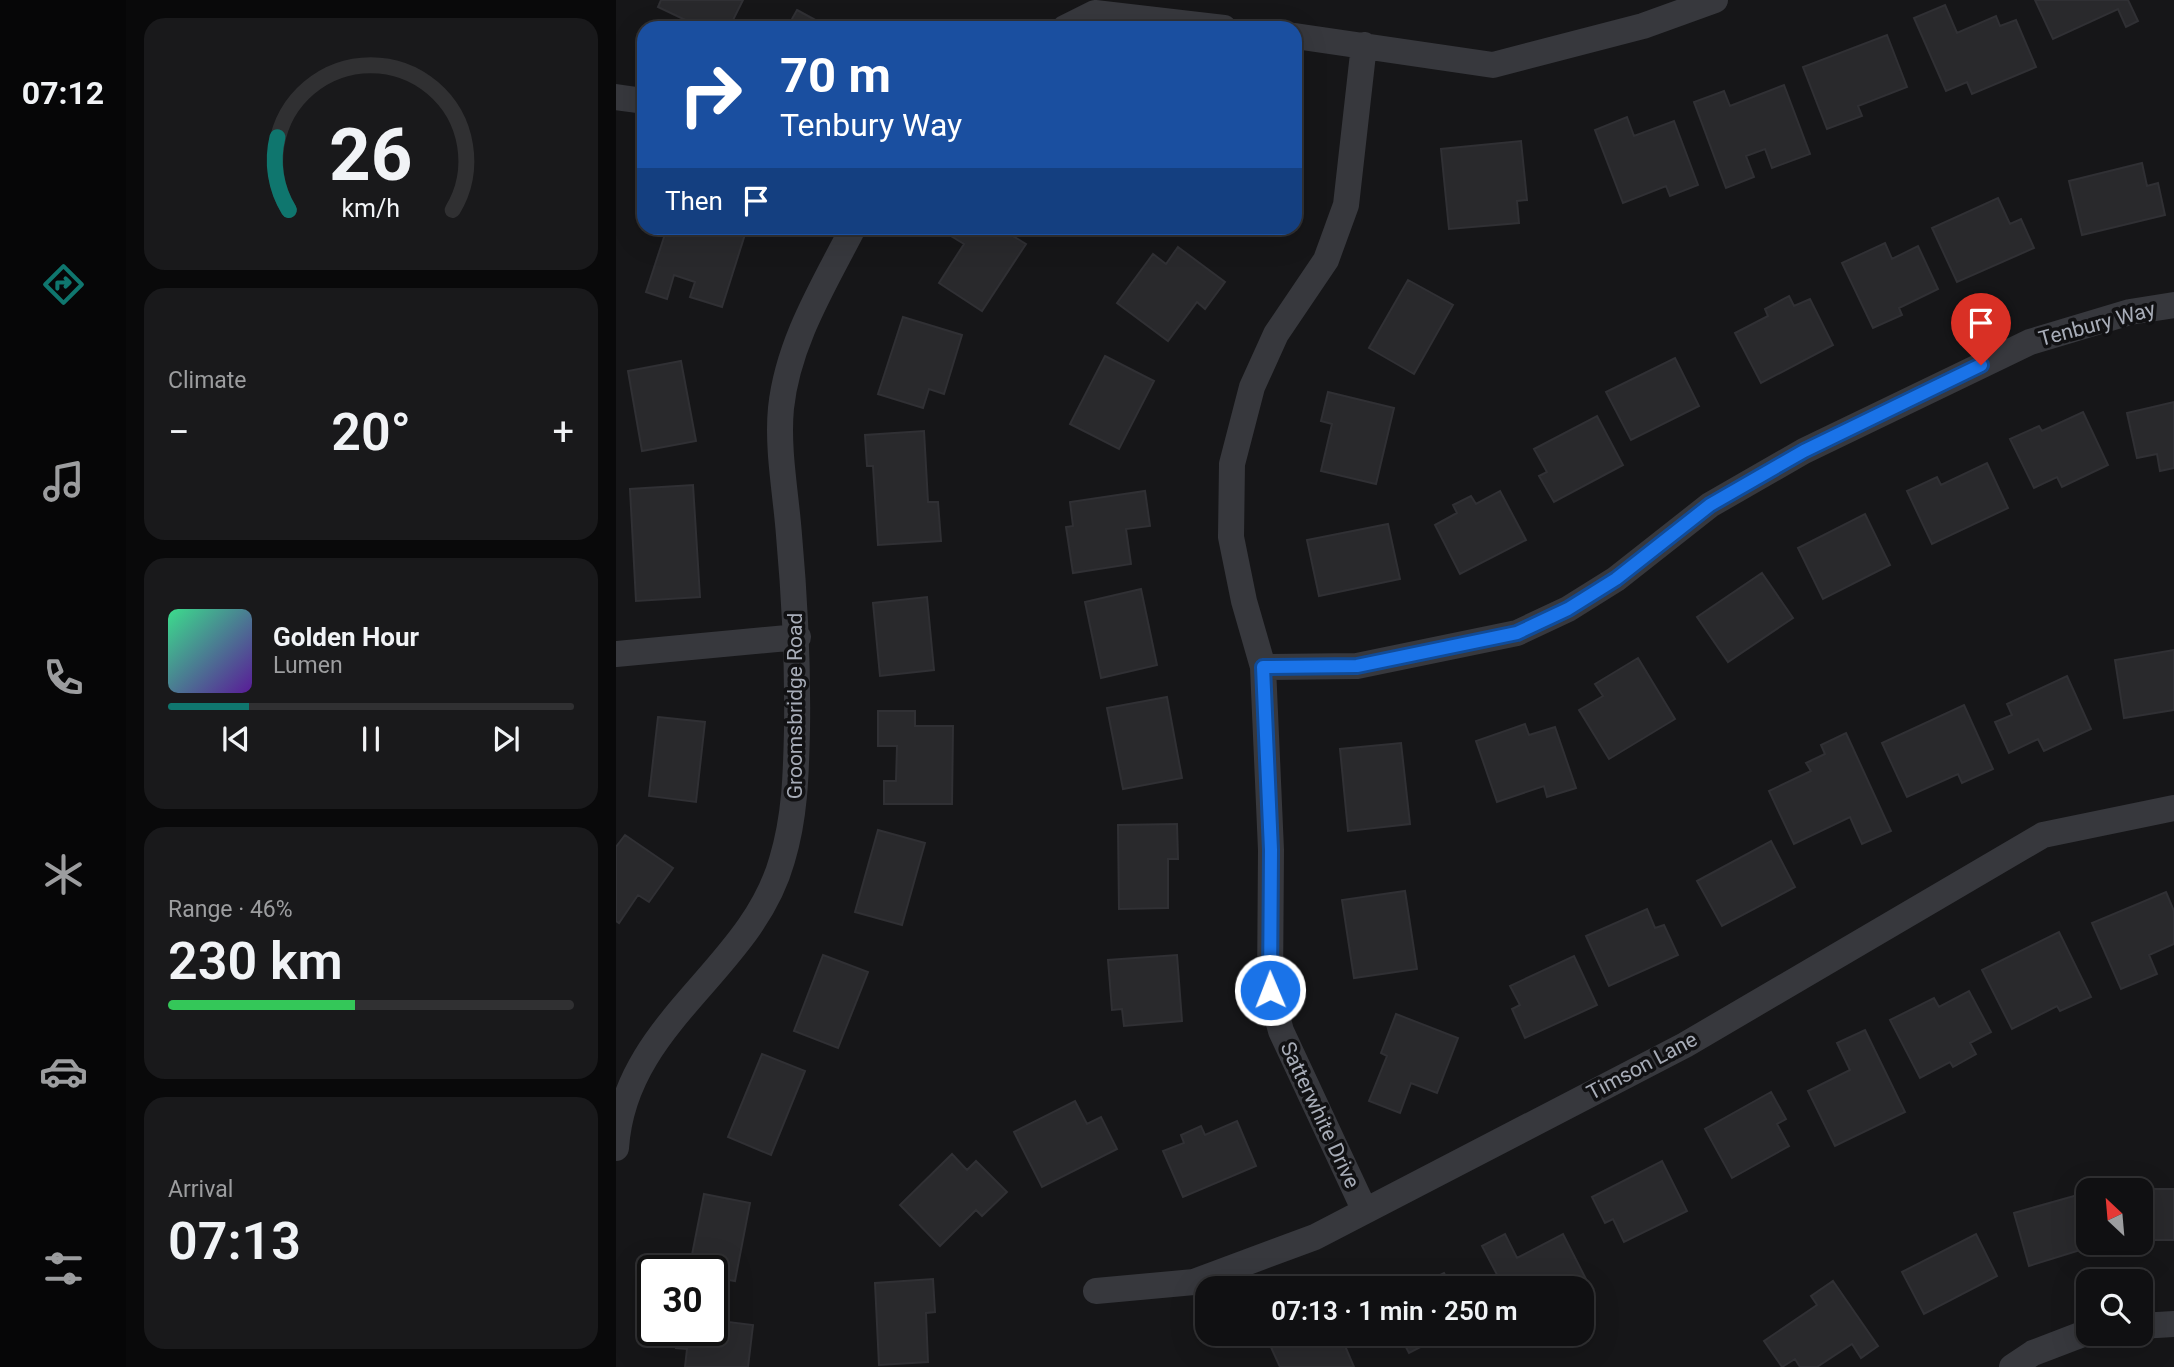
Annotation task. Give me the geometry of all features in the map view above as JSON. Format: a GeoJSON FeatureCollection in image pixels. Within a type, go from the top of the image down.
{"type":"FeatureCollection","features":[{"type":"Feature","properties":{"kind":"street"},"geometry":{"type":"LineString","coordinates":[[1302,37],[1493,65],[1643,26],[1715,0]]}},
{"type":"Feature","properties":{"kind":"street"},"geometry":{"type":"LineString","coordinates":[[1074,21],[1093,6],[1182,21]]}},
{"type":"Feature","properties":{"kind":"street","name":"Satterwhite Drive"},"geometry":{"type":"LineString","coordinates":[[1364,45],[1346,205],[1326,260],[1276,334],[1252,387],[1233,464],[1231,537],[1244,601],[1263,667],[1271,850],[1270,990],[1280,1031],[1364,1209]]}},
{"type":"Feature","properties":{"kind":"street"},"geometry":{"type":"LineString","coordinates":[[616,97],[637,100]]}},
{"type":"Feature","properties":{"kind":"street","name":"Groomsbridge Road"},"geometry":{"type":"LineString","coordinates":[[617,1130],[650,1045],[744,936],[765,901],[782,863],[795,808],[798,637],[781,409],[798,337],[849,235]]}},
{"type":"Feature","properties":{"kind":"street","name":"Tenbury Way"},"geometry":{"type":"LineString","coordinates":[[1263,667],[1357,666],[1517,633],[1568,609],[1616,579],[1710,505],[1826,440],[2031,342],[2130,312],[2174,305]]}},
{"type":"Feature","properties":{"kind":"street"},"geometry":{"type":"LineString","coordinates":[[616,654],[798,637]]}},
{"type":"Feature","properties":{"kind":"street","name":"Timson Lane"},"geometry":{"type":"LineString","coordinates":[[1096,1291],[1195,1282],[1315,1237],[1364,1209],[1685,1045],[2043,835],[2174,808]]}},
{"type":"Feature","properties":{"kind":"street"},"geometry":{"type":"LineString","coordinates":[[2153,1325],[2174,1324]]}},
{"type":"Feature","properties":{"kind":"street"},"geometry":{"type":"LineString","coordinates":[[2012,1367],[2033,1353],[2076,1337]]}},
{"type":"Feature","properties":{"kind":"building"},"geometry":{"type":"Polygon","coordinates":[[[661,0],[743,0],[732,21],[688,21],[658,7],[661,0]]]}},
{"type":"Feature","properties":{"kind":"building"},"geometry":{"type":"Polygon","coordinates":[[[2035,0],[2128,0],[2138,21],[2126,27],[2118,9],[2053,39],[2035,0]]]}},
{"type":"Feature","properties":{"kind":"building"},"geometry":{"type":"Polygon","coordinates":[[[1945,5],[1957,33],[1996,16],[2000,26],[2016,20],[2036,67],[1972,94],[1967,82],[1946,91],[1914,18],[1945,5]]]}},
{"type":"Feature","properties":{"kind":"building"},"geometry":{"type":"Polygon","coordinates":[[[797,10],[817,21],[791,21],[797,10]]]}},
{"type":"Feature","properties":{"kind":"building"},"geometry":{"type":"Polygon","coordinates":[[[1887,35],[1907,87],[1858,106],[1862,116],[1827,129],[1803,67],[1887,35]]]}},
{"type":"Feature","properties":{"kind":"building"},"geometry":{"type":"Polygon","coordinates":[[[1784,85],[1810,154],[1772,168],[1765,149],[1746,156],[1754,177],[1726,188],[1694,102],[1724,91],[1730,106],[1784,85]]]}},
{"type":"Feature","properties":{"kind":"building"},"geometry":{"type":"Polygon","coordinates":[[[1627,117],[1634,136],[1674,121],[1698,185],[1670,196],[1666,186],[1623,203],[1595,130],[1627,117]]]}},
{"type":"Feature","properties":{"kind":"building"},"geometry":{"type":"Polygon","coordinates":[[[1521,141],[1527,200],[1517,201],[1519,223],[1449,229],[1441,149],[1521,141]]]}},
{"type":"Feature","properties":{"kind":"building"},"geometry":{"type":"Polygon","coordinates":[[[2142,163],[2147,186],[2158,183],[2165,215],[2082,235],[2069,181],[2142,163]]]}},
{"type":"Feature","properties":{"kind":"building"},"geometry":{"type":"Polygon","coordinates":[[[1998,198],[2010,224],[2021,219],[2034,248],[1957,282],[1932,228],[1998,198]]]}},
{"type":"Feature","properties":{"kind":"building"},"geometry":{"type":"Polygon","coordinates":[[[665,235],[745,235],[722,307],[690,297],[695,282],[674,275],[667,299],[646,292],[665,235]]]}},
{"type":"Feature","properties":{"kind":"building"},"geometry":{"type":"Polygon","coordinates":[[[1011,235],[1026,244],[982,311],[939,283],[964,244],[951,236],[1011,235]]]}},
{"type":"Feature","properties":{"kind":"building"},"geometry":{"type":"Polygon","coordinates":[[[1885,243],[1892,259],[1918,246],[1938,289],[1899,308],[1902,315],[1873,328],[1842,263],[1885,243]]]}},
{"type":"Feature","properties":{"kind":"building"},"geometry":{"type":"Polygon","coordinates":[[[1178,247],[1225,282],[1205,309],[1197,302],[1168,341],[1117,303],[1153,254],[1166,264],[1178,247]]]}},
{"type":"Feature","properties":{"kind":"building"},"geometry":{"type":"Polygon","coordinates":[[[1408,280],[1453,305],[1414,374],[1369,348],[1408,280]]]}},
{"type":"Feature","properties":{"kind":"building"},"geometry":{"type":"Polygon","coordinates":[[[1789,296],[1794,306],[1810,299],[1833,345],[1761,383],[1735,333],[1768,316],[1765,309],[1789,296]]]}},
{"type":"Feature","properties":{"kind":"building"},"geometry":{"type":"Polygon","coordinates":[[[903,317],[962,335],[944,394],[929,389],[923,408],[878,394],[903,317]]]}},
{"type":"Feature","properties":{"kind":"building"},"geometry":{"type":"Polygon","coordinates":[[[1105,356],[1154,381],[1119,449],[1070,424],[1105,356]]]}},
{"type":"Feature","properties":{"kind":"building"},"geometry":{"type":"Polygon","coordinates":[[[1675,358],[1699,406],[1631,440],[1606,392],[1675,358]]]}},
{"type":"Feature","properties":{"kind":"building"},"geometry":{"type":"Polygon","coordinates":[[[681,361],[696,441],[642,451],[628,371],[681,361]]]}},
{"type":"Feature","properties":{"kind":"building"},"geometry":{"type":"Polygon","coordinates":[[[1328,392],[1394,408],[1376,484],[1321,471],[1332,424],[1321,421],[1328,392]]]}},
{"type":"Feature","properties":{"kind":"building"},"geometry":{"type":"Polygon","coordinates":[[[2174,402],[2174,468],[2160,471],[2157,454],[2137,458],[2127,413],[2174,402]]]}},
{"type":"Feature","properties":{"kind":"building"},"geometry":{"type":"Polygon","coordinates":[[[2083,412],[2108,465],[2062,487],[2057,477],[2034,488],[2010,439],[2039,426],[2042,431],[2083,412]]]}},
{"type":"Feature","properties":{"kind":"building"},"geometry":{"type":"Polygon","coordinates":[[[1597,416],[1623,465],[1554,502],[1539,476],[1547,472],[1534,449],[1597,416]]]}},
{"type":"Feature","properties":{"kind":"building"},"geometry":{"type":"Polygon","coordinates":[[[924,431],[928,502],[938,502],[941,541],[878,545],[873,466],[867,466],[865,435],[924,431]]]}},
{"type":"Feature","properties":{"kind":"building"},"geometry":{"type":"Polygon","coordinates":[[[1987,463],[2008,508],[1932,544],[1907,491],[1937,477],[1941,485],[1987,463]]]}},
{"type":"Feature","properties":{"kind":"building"},"geometry":{"type":"Polygon","coordinates":[[[693,485],[700,597],[636,601],[630,489],[693,485]]]}},
{"type":"Feature","properties":{"kind":"building"},"geometry":{"type":"Polygon","coordinates":[[[1145,491],[1150,526],[1126,529],[1131,564],[1073,573],[1066,527],[1073,526],[1070,502],[1145,491]]]}},
{"type":"Feature","properties":{"kind":"building"},"geometry":{"type":"Polygon","coordinates":[[[1500,491],[1526,540],[1460,574],[1435,525],[1457,513],[1453,505],[1471,496],[1476,504],[1500,491]]]}},
{"type":"Feature","properties":{"kind":"building"},"geometry":{"type":"Polygon","coordinates":[[[1865,514],[1890,565],[1823,599],[1798,548],[1865,514]]]}},
{"type":"Feature","properties":{"kind":"building"},"geometry":{"type":"Polygon","coordinates":[[[1388,524],[1400,579],[1319,596],[1307,540],[1388,524]]]}},
{"type":"Feature","properties":{"kind":"building"},"geometry":{"type":"Polygon","coordinates":[[[1762,573],[1793,618],[1728,662],[1697,617],[1762,573]]]}},
{"type":"Feature","properties":{"kind":"building"},"geometry":{"type":"Polygon","coordinates":[[[1141,589],[1157,665],[1101,678],[1085,602],[1141,589]]]}},
{"type":"Feature","properties":{"kind":"building"},"geometry":{"type":"Polygon","coordinates":[[[927,597],[934,670],[880,676],[873,603],[927,597]]]}},
{"type":"Feature","properties":{"kind":"building"},"geometry":{"type":"Polygon","coordinates":[[[2174,650],[2174,710],[2124,718],[2115,660],[2174,650]]]}},
{"type":"Feature","properties":{"kind":"building"},"geometry":{"type":"Polygon","coordinates":[[[1638,658],[1675,719],[1609,759],[1579,710],[1603,696],[1595,684],[1638,658]]]}},
{"type":"Feature","properties":{"kind":"building"},"geometry":{"type":"Polygon","coordinates":[[[2067,676],[2091,729],[2044,751],[2038,739],[2009,753],[1995,722],[2012,715],[2007,704],[2067,676]]]}},
{"type":"Feature","properties":{"kind":"building"},"geometry":{"type":"Polygon","coordinates":[[[1167,697],[1182,778],[1123,789],[1107,708],[1167,697]]]}},
{"type":"Feature","properties":{"kind":"building"},"geometry":{"type":"Polygon","coordinates":[[[1964,705],[1993,769],[1962,783],[1958,774],[1907,797],[1882,743],[1964,705]]]}},
{"type":"Feature","properties":{"kind":"building"},"geometry":{"type":"Polygon","coordinates":[[[878,711],[915,711],[915,726],[953,726],[952,804],[884,804],[884,781],[896,781],[897,746],[878,746],[878,711]]]}},
{"type":"Feature","properties":{"kind":"building"},"geometry":{"type":"Polygon","coordinates":[[[658,717],[705,722],[696,802],[649,796],[658,717]]]}},
{"type":"Feature","properties":{"kind":"building"},"geometry":{"type":"Polygon","coordinates":[[[1525,724],[1529,735],[1555,727],[1576,788],[1547,797],[1544,786],[1497,802],[1476,741],[1525,724]]]}},
{"type":"Feature","properties":{"kind":"building"},"geometry":{"type":"Polygon","coordinates":[[[1846,733],[1891,831],[1862,844],[1850,817],[1794,844],[1769,791],[1811,771],[1806,763],[1825,754],[1821,745],[1846,733]]]}},
{"type":"Feature","properties":{"kind":"building"},"geometry":{"type":"Polygon","coordinates":[[[1401,743],[1410,824],[1348,831],[1340,749],[1401,743]]]}},
{"type":"Feature","properties":{"kind":"building"},"geometry":{"type":"Polygon","coordinates":[[[1177,824],[1178,859],[1168,859],[1168,908],[1119,909],[1118,825],[1177,824]]]}},
{"type":"Feature","properties":{"kind":"building"},"geometry":{"type":"Polygon","coordinates":[[[878,830],[925,843],[902,925],[855,912],[878,830]]]}},
{"type":"Feature","properties":{"kind":"building"},"geometry":{"type":"Polygon","coordinates":[[[625,835],[673,868],[649,902],[638,895],[619,923],[616,921],[616,847],[625,835]]]}},
{"type":"Feature","properties":{"kind":"building"},"geometry":{"type":"Polygon","coordinates":[[[1771,841],[1795,887],[1722,926],[1697,881],[1771,841]]]}},
{"type":"Feature","properties":{"kind":"building"},"geometry":{"type":"Polygon","coordinates":[[[1405,891],[1417,969],[1354,978],[1342,900],[1405,891]]]}},
{"type":"Feature","properties":{"kind":"building"},"geometry":{"type":"Polygon","coordinates":[[[2166,892],[2174,911],[2174,944],[2149,955],[2157,974],[2121,989],[2092,923],[2166,892]]]}},
{"type":"Feature","properties":{"kind":"building"},"geometry":{"type":"Polygon","coordinates":[[[1647,909],[1655,928],[1664,925],[1678,955],[1609,986],[1586,936],[1647,909]]]}},
{"type":"Feature","properties":{"kind":"building"},"geometry":{"type":"Polygon","coordinates":[[[2059,932],[2091,997],[2060,1011],[2057,1006],[2012,1029],[1982,970],[2059,932]]]}},
{"type":"Feature","properties":{"kind":"building"},"geometry":{"type":"Polygon","coordinates":[[[823,955],[868,972],[838,1048],[794,1031],[823,955]]]}},
{"type":"Feature","properties":{"kind":"building"},"geometry":{"type":"Polygon","coordinates":[[[1177,955],[1182,1021],[1124,1026],[1122,1009],[1112,1010],[1108,960],[1177,955]]]}},
{"type":"Feature","properties":{"kind":"building"},"geometry":{"type":"Polygon","coordinates":[[[1574,956],[1597,1005],[1525,1038],[1512,1009],[1520,1005],[1510,986],[1574,956]]]}},
{"type":"Feature","properties":{"kind":"building"},"geometry":{"type":"Polygon","coordinates":[[[1969,991],[1991,1032],[1970,1043],[1976,1054],[1953,1067],[1950,1062],[1920,1078],[1890,1020],[1934,998],[1939,1007],[1969,991]]]}},
{"type":"Feature","properties":{"kind":"building"},"geometry":{"type":"Polygon","coordinates":[[[1396,1014],[1458,1038],[1437,1093],[1411,1083],[1400,1113],[1369,1101],[1387,1056],[1381,1053],[1396,1014]]]}},
{"type":"Feature","properties":{"kind":"building"},"geometry":{"type":"Polygon","coordinates":[[[1865,1030],[1905,1112],[1835,1146],[1808,1091],[1850,1070],[1837,1043],[1865,1030]]]}},
{"type":"Feature","properties":{"kind":"building"},"geometry":{"type":"Polygon","coordinates":[[[762,1054],[805,1071],[771,1155],[728,1137],[762,1054]]]}},
{"type":"Feature","properties":{"kind":"building"},"geometry":{"type":"Polygon","coordinates":[[[1771,1092],[1786,1119],[1777,1124],[1789,1146],[1732,1178],[1705,1129],[1771,1092]]]}},
{"type":"Feature","properties":{"kind":"building"},"geometry":{"type":"Polygon","coordinates":[[[1075,1101],[1087,1124],[1101,1117],[1117,1149],[1042,1187],[1014,1132],[1075,1101]]]}},
{"type":"Feature","properties":{"kind":"building"},"geometry":{"type":"Polygon","coordinates":[[[1237,1121],[1256,1166],[1183,1197],[1163,1151],[1184,1143],[1181,1135],[1201,1126],[1205,1135],[1237,1121]]]}},
{"type":"Feature","properties":{"kind":"building"},"geometry":{"type":"Polygon","coordinates":[[[952,1154],[967,1170],[976,1161],[1007,1192],[982,1216],[976,1210],[940,1246],[900,1205],[952,1154]]]}},
{"type":"Feature","properties":{"kind":"building"},"geometry":{"type":"Polygon","coordinates":[[[1662,1161],[1687,1211],[1624,1242],[1613,1219],[1605,1223],[1592,1197],[1662,1161]]]}},
{"type":"Feature","properties":{"kind":"building"},"geometry":{"type":"Polygon","coordinates":[[[2153,1189],[2174,1189],[2174,1240],[2153,1240],[2153,1189]]]}},
{"type":"Feature","properties":{"kind":"building"},"geometry":{"type":"Polygon","coordinates":[[[704,1194],[750,1203],[735,1281],[728,1280],[728,1255],[692,1255],[704,1194]]]}},
{"type":"Feature","properties":{"kind":"building"},"geometry":{"type":"Polygon","coordinates":[[[2076,1195],[2076,1251],[2029,1266],[2014,1213],[2076,1195]]]}},
{"type":"Feature","properties":{"kind":"building"},"geometry":{"type":"Polygon","coordinates":[[[1505,1234],[1517,1258],[1563,1234],[1584,1276],[1498,1276],[1482,1246],[1505,1234]]]}},
{"type":"Feature","properties":{"kind":"building"},"geometry":{"type":"Polygon","coordinates":[[[1976,1234],[1997,1276],[1924,1314],[1902,1272],[1976,1234]]]}},
{"type":"Feature","properties":{"kind":"building"},"geometry":{"type":"Polygon","coordinates":[[[933,1279],[935,1312],[926,1313],[928,1362],[879,1365],[875,1283],[933,1279]]]}},
{"type":"Feature","properties":{"kind":"building"},"geometry":{"type":"Polygon","coordinates":[[[1833,1281],[1878,1346],[1861,1358],[1852,1344],[1817,1367],[1800,1367],[1795,1359],[1782,1367],[1764,1341],[1817,1305],[1811,1296],[1833,1281]]]}},
{"type":"Feature","properties":{"kind":"building"},"geometry":{"type":"Polygon","coordinates":[[[728,1322],[753,1325],[748,1367],[685,1367],[687,1349],[676,1348],[728,1346],[728,1322]]]}},
{"type":"Feature","properties":{"kind":"building"},"geometry":{"type":"Polygon","coordinates":[[[1270,1346],[1345,1346],[1354,1367],[1280,1367],[1270,1346]]]}},
{"type":"Feature","properties":{"kind":"building"},"geometry":{"type":"Polygon","coordinates":[[[1405,1346],[1423,1346],[1409,1353],[1405,1346]]]}},
{"type":"Feature","properties":{"kind":"route"},"geometry":{"type":"LineString","coordinates":[[1270,990],[1271,850],[1263,667],[1357,666],[1517,633],[1568,609],[1616,579],[1659,542],[1710,505],[1804,451],[1981,365]]}}]}
